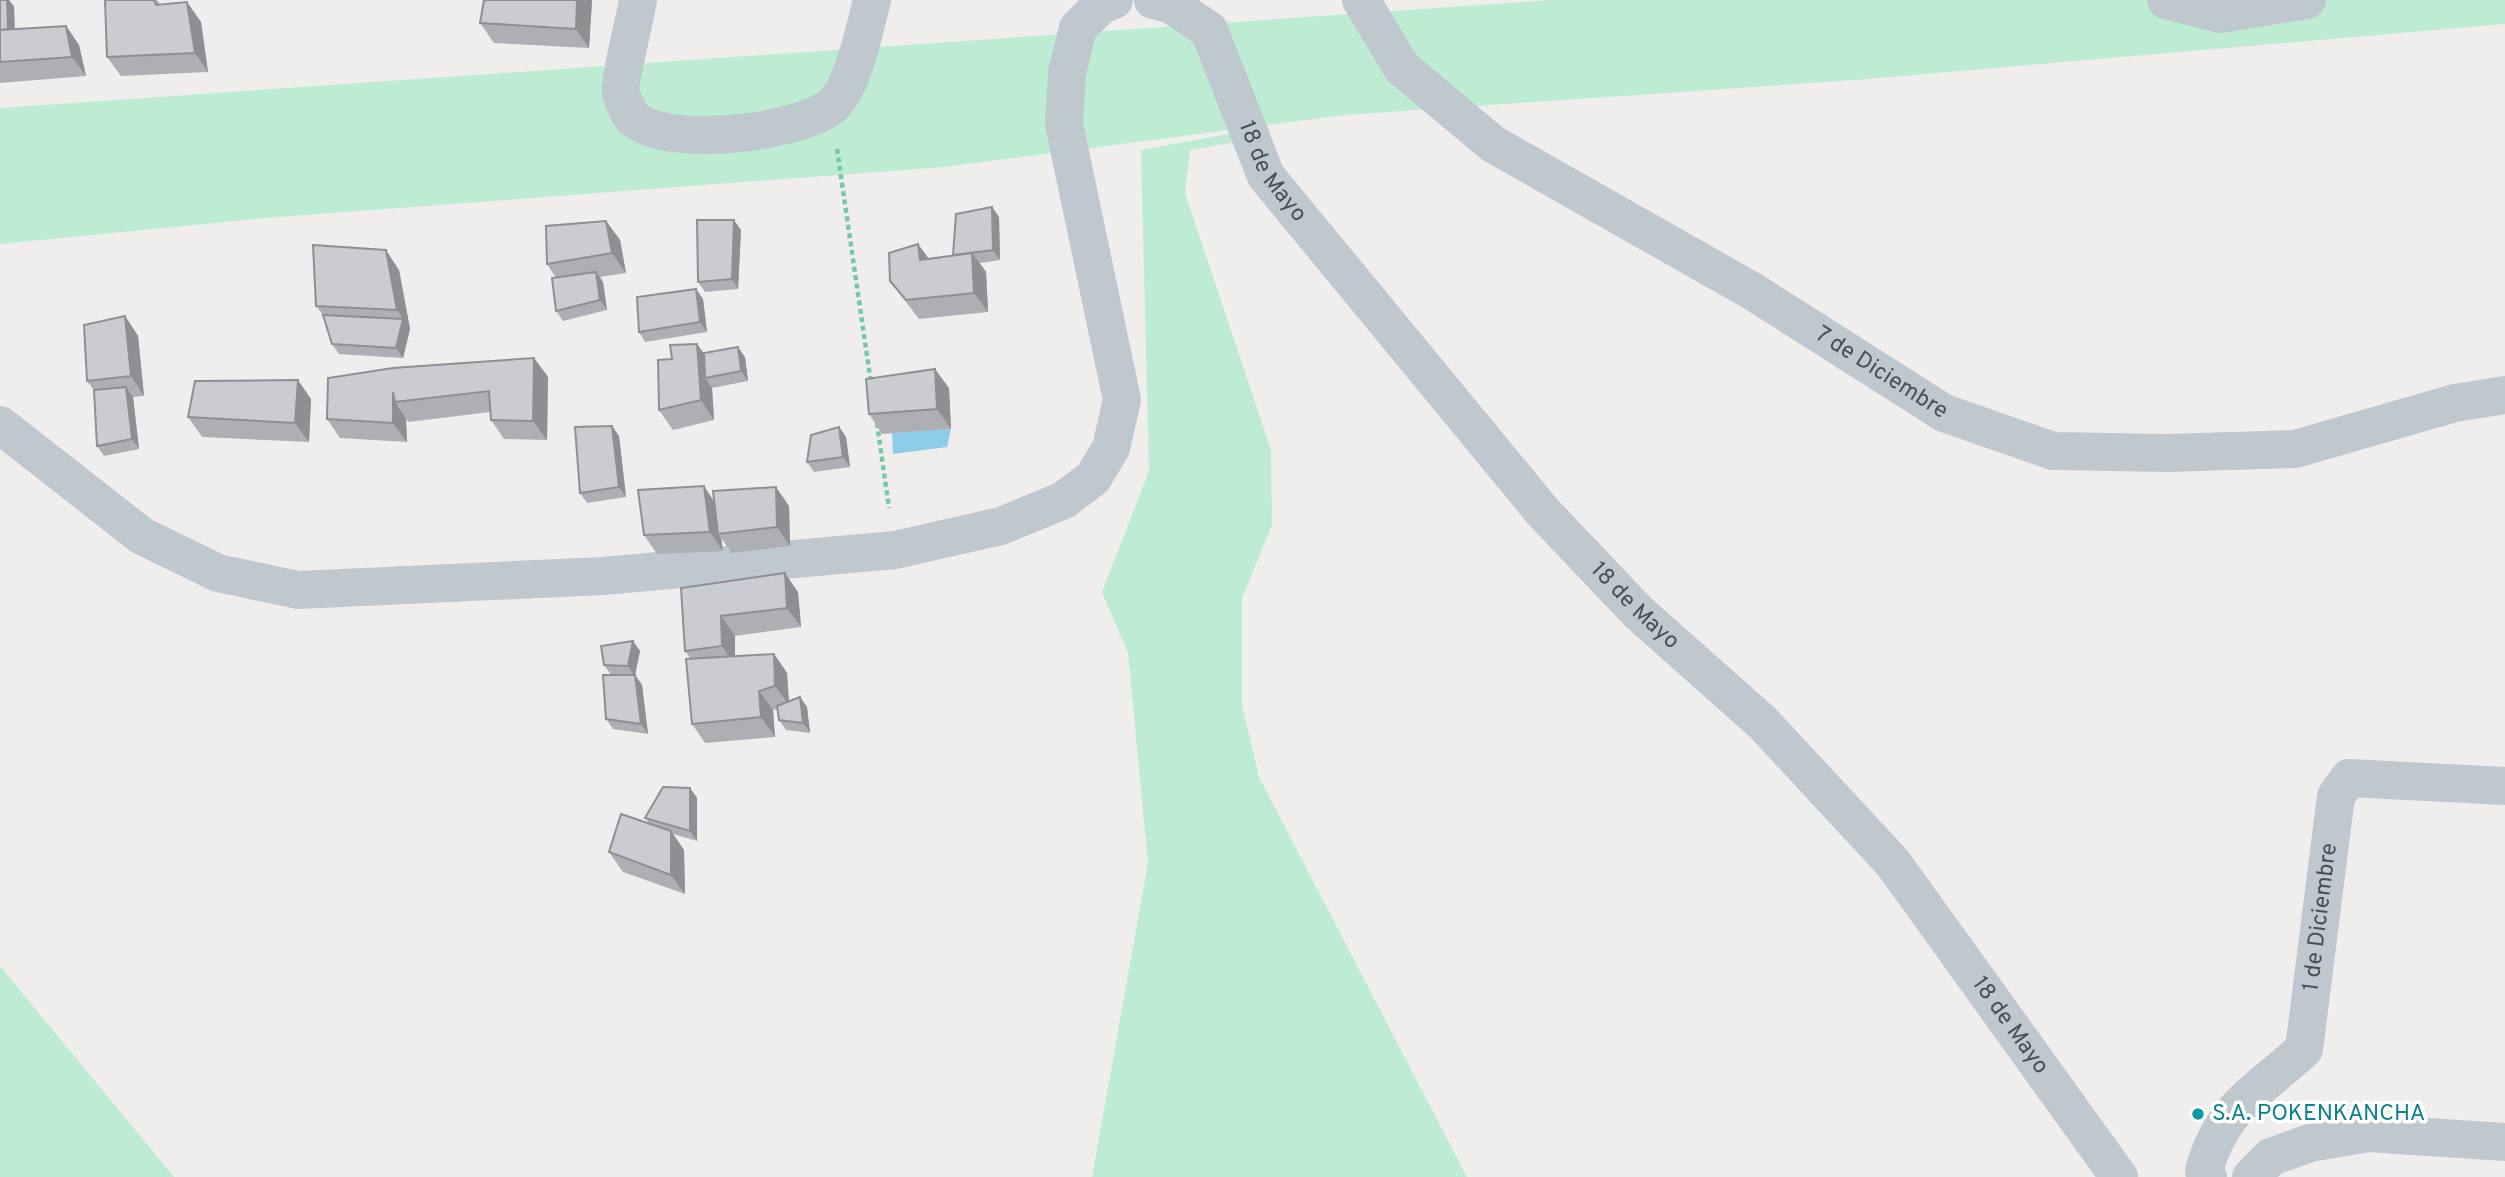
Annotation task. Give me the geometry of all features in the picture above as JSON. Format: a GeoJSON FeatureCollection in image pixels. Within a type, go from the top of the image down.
{"type":"FeatureCollection","features":[{"type":"Feature","properties":{"kind":"street"},"geometry":{"type":"LineString","coordinates":[[638,0],[620,92],[633,118],[659,130],[691,135],[795,125],[831,107],[851,76],[872,0]]}},
{"type":"Feature","properties":{"kind":"street"},"geometry":{"type":"LineString","coordinates":[[0,425],[142,536],[218,573],[298,590],[603,576],[895,550],[1001,526],[1064,500],[1093,478],[1111,448],[1122,400],[1064,124],[1067,74],[1078,28],[1101,5],[1114,0]]}},
{"type":"Feature","properties":{"kind":"street"},"geometry":{"type":"LineString","coordinates":[[1153,0],[1206,15]]}},
{"type":"Feature","properties":{"kind":"street","name":"7 de Diciembre"},"geometry":{"type":"LineString","coordinates":[[1361,0],[1402,68],[1493,144],[1752,291],[1944,413],[2041,447],[2053,451],[2167,453],[2295,449],[2455,403],[2505,395]]}},
{"type":"Feature","properties":{"kind":"street"},"geometry":{"type":"LineString","coordinates":[[2166,0],[2221,14],[2307,0]]}},
{"type":"Feature","properties":{"kind":"street","name":"18 de Mayo"},"geometry":{"type":"LineString","coordinates":[[1206,15],[1266,176],[1543,512],[1638,612],[1763,723],[1894,863],[2119,1177]]}},
{"type":"Feature","properties":{"kind":"street","name":"1 de Diciembre"},"geometry":{"type":"LineString","coordinates":[[2208,1177],[2204,1171],[2212,1141],[2235,1108],[2304,1049],[2336,796],[2349,778],[2505,786]]}},
{"type":"Feature","properties":{"kind":"street"},"geometry":{"type":"LineString","coordinates":[[2251,1177],[2270,1157],[2310,1143],[2368,1133],[2505,1142]]}},
{"type":"Feature","properties":{"kind":"path"},"geometry":{"type":"LineString","coordinates":[[831,107],[871,384]]}},
{"type":"Feature","properties":{"kind":"path"},"geometry":{"type":"LineString","coordinates":[[875,412],[895,550]]}},
{"type":"Feature","properties":{"kind":"green space"},"geometry":{"type":"Polygon","coordinates":[[[1552,0],[2505,0],[2505,24],[1856,80],[1345,115],[944,167],[266,218],[0,244],[0,108],[1552,0]]]}},
{"type":"Feature","properties":{"kind":"green space"},"geometry":{"type":"Polygon","coordinates":[[[1250,130],[1253,139],[1190,150],[1185,193],[1271,450],[1272,525],[1242,598],[1242,704],[1259,777],[1467,1177],[1092,1177],[1148,863],[1128,653],[1102,592],[1149,471],[1141,150],[1250,130]]]}},
{"type":"Feature","properties":{"kind":"green space"},"geometry":{"type":"Polygon","coordinates":[[[0,966],[174,1177],[0,1177],[0,966]]]}},
{"type":"Feature","properties":{"kind":"water"},"geometry":{"type":"Polygon","coordinates":[[[951,429],[947,447],[893,454],[892,433],[951,429]]]}},
{"type":"Feature","properties":{"kind":"building"},"geometry":{"type":"Polygon","coordinates":[[[0,0],[7,0],[8,29],[0,30],[0,0]]]}},
{"type":"Feature","properties":{"kind":"building"},"geometry":{"type":"Polygon","coordinates":[[[105,0],[154,0],[156,5],[187,2],[195,53],[107,57],[105,0]]]}},
{"type":"Feature","properties":{"kind":"building"},"geometry":{"type":"Polygon","coordinates":[[[484,0],[577,0],[576,29],[480,23],[484,0]]]}},
{"type":"Feature","properties":{"kind":"building"},"geometry":{"type":"Polygon","coordinates":[[[66,26],[72,57],[0,62],[0,30],[66,26]]]}},
{"type":"Feature","properties":{"kind":"building"},"geometry":{"type":"Polygon","coordinates":[[[992,207],[993,250],[953,255],[956,214],[992,207]]]}},
{"type":"Feature","properties":{"kind":"building"},"geometry":{"type":"Polygon","coordinates":[[[697,220],[734,220],[732,279],[698,282],[697,220]]]}},
{"type":"Feature","properties":{"kind":"building"},"geometry":{"type":"Polygon","coordinates":[[[606,221],[612,253],[547,264],[546,226],[606,221]]]}},
{"type":"Feature","properties":{"kind":"building"},"geometry":{"type":"Polygon","coordinates":[[[918,244],[920,260],[972,253],[974,293],[906,300],[890,281],[889,253],[918,244]]]}},
{"type":"Feature","properties":{"kind":"building"},"geometry":{"type":"Polygon","coordinates":[[[313,245],[386,250],[397,310],[316,306],[313,245]]]}},
{"type":"Feature","properties":{"kind":"building"},"geometry":{"type":"Polygon","coordinates":[[[596,272],[600,300],[556,311],[552,278],[596,272]]]}},
{"type":"Feature","properties":{"kind":"building"},"geometry":{"type":"Polygon","coordinates":[[[696,289],[700,322],[639,332],[637,297],[696,289]]]}},
{"type":"Feature","properties":{"kind":"building"},"geometry":{"type":"Polygon","coordinates":[[[323,315],[403,319],[396,348],[332,344],[323,315]]]}},
{"type":"Feature","properties":{"kind":"building"},"geometry":{"type":"Polygon","coordinates":[[[125,316],[131,376],[87,381],[84,325],[125,316]]]}},
{"type":"Feature","properties":{"kind":"building"},"geometry":{"type":"Polygon","coordinates":[[[697,344],[701,400],[659,410],[658,360],[672,359],[670,345],[697,344]]]}},
{"type":"Feature","properties":{"kind":"building"},"geometry":{"type":"Polygon","coordinates":[[[738,347],[741,371],[705,378],[704,353],[738,347]]]}},
{"type":"Feature","properties":{"kind":"building"},"geometry":{"type":"Polygon","coordinates":[[[534,358],[533,421],[491,420],[489,391],[395,402],[393,392],[393,423],[327,419],[328,378],[393,368],[534,358]]]}},
{"type":"Feature","properties":{"kind":"building"},"geometry":{"type":"Polygon","coordinates":[[[935,369],[937,409],[869,414],[866,379],[935,369]]]}},
{"type":"Feature","properties":{"kind":"building"},"geometry":{"type":"Polygon","coordinates":[[[298,380],[295,423],[188,417],[195,381],[298,380]]]}},
{"type":"Feature","properties":{"kind":"building"},"geometry":{"type":"Polygon","coordinates":[[[126,387],[132,439],[97,446],[94,390],[126,387]]]}},
{"type":"Feature","properties":{"kind":"building"},"geometry":{"type":"Polygon","coordinates":[[[612,426],[619,487],[580,493],[575,427],[612,426]]]}},
{"type":"Feature","properties":{"kind":"building"},"geometry":{"type":"Polygon","coordinates":[[[839,427],[843,457],[807,462],[811,435],[839,427]]]}},
{"type":"Feature","properties":{"kind":"building"},"geometry":{"type":"Polygon","coordinates":[[[704,486],[710,532],[644,535],[638,490],[704,486]]]}},
{"type":"Feature","properties":{"kind":"building"},"geometry":{"type":"Polygon","coordinates":[[[776,487],[777,527],[718,534],[713,491],[776,487]]]}},
{"type":"Feature","properties":{"kind":"building"},"geometry":{"type":"Polygon","coordinates":[[[785,573],[787,608],[721,616],[722,646],[685,651],[681,588],[785,573]]]}},
{"type":"Feature","properties":{"kind":"building"},"geometry":{"type":"Polygon","coordinates":[[[633,641],[628,666],[604,665],[601,646],[633,641]]]}},
{"type":"Feature","properties":{"kind":"building"},"geometry":{"type":"Polygon","coordinates":[[[774,654],[775,686],[759,691],[761,717],[692,724],[686,659],[774,654]]]}},
{"type":"Feature","properties":{"kind":"building"},"geometry":{"type":"Polygon","coordinates":[[[603,675],[635,675],[641,724],[606,719],[603,675]]]}},
{"type":"Feature","properties":{"kind":"building"},"geometry":{"type":"Polygon","coordinates":[[[800,697],[803,723],[779,720],[777,706],[800,697]]]}},
{"type":"Feature","properties":{"kind":"building"},"geometry":{"type":"Polygon","coordinates":[[[663,787],[690,788],[690,831],[645,818],[663,787]]]}},
{"type":"Feature","properties":{"kind":"building"},"geometry":{"type":"Polygon","coordinates":[[[621,814],[671,831],[671,875],[609,852],[621,814]]]}},
{"type":"Feature","properties":{"kind":"place","name":"S.A. POKENKANCHA"},"geometry":{"type":"Point","coordinates":[2198,1114]}}]}
